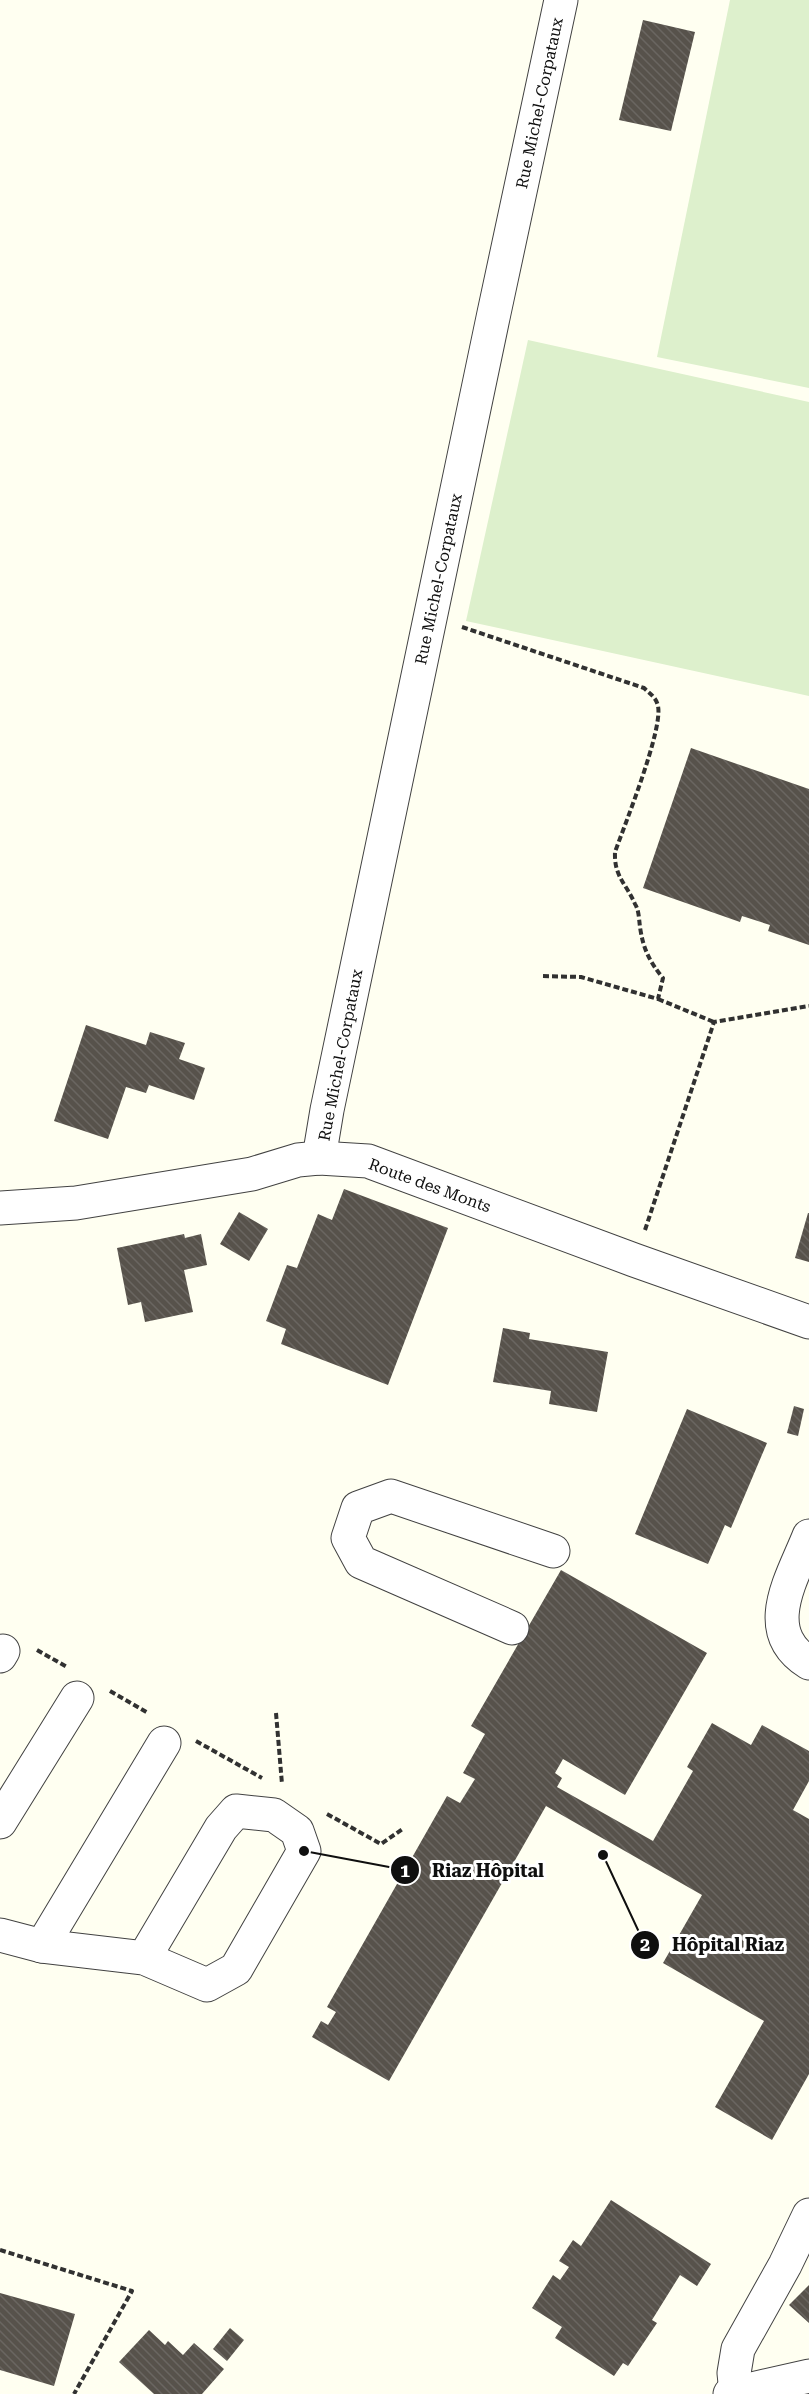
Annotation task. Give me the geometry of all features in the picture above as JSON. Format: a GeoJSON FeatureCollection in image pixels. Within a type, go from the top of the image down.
{"type":"FeatureCollection","features":[{"type":"Feature","properties":{"kind":"street","name":"Rue Michel-Corpataux"},"geometry":{"type":"LineString","coordinates":[[319,1158],[430,616],[561,0]]}},
{"type":"Feature","properties":{"kind":"street","name":"Route des Monts"},"geometry":{"type":"LineString","coordinates":[[0,1208],[76,1203],[252,1174],[298,1160],[319,1158],[368,1161],[809,1322]]}},
{"type":"Feature","properties":{"kind":"street"},"geometry":{"type":"LineString","coordinates":[[512,1628],[361,1562],[348,1538],[358,1508],[391,1496],[553,1551]]}},
{"type":"Feature","properties":{"kind":"street"},"geometry":{"type":"LineString","coordinates":[[809,1536],[786,1593],[781,1623],[789,1646],[795,1654],[809,1663]]}},
{"type":"Feature","properties":{"kind":"street"},"geometry":{"type":"LineString","coordinates":[[0,1822],[84,1685]]}},
{"type":"Feature","properties":{"kind":"street"},"geometry":{"type":"LineString","coordinates":[[42,1946],[170,1733]]}},
{"type":"Feature","properties":{"kind":"street"},"geometry":{"type":"LineString","coordinates":[[0,1935],[42,1946],[144,1958],[207,1985],[236,1969],[304,1851],[297,1831],[274,1815],[236,1810],[221,1828],[144,1958]]}},
{"type":"Feature","properties":{"kind":"street"},"geometry":{"type":"LineString","coordinates":[[809,2216],[785,2265],[738,2349],[733,2393],[809,2376]]}},
{"type":"Feature","properties":{"kind":"path"},"geometry":{"type":"LineString","coordinates":[[430,616],[644,688],[654,697],[658,708],[654,738],[615,852],[615,864],[620,881],[636,905],[642,945],[650,963],[663,978],[658,999]]}},
{"type":"Feature","properties":{"kind":"path"},"geometry":{"type":"LineString","coordinates":[[543,976],[581,977],[658,999],[714,1022],[809,1006]]}},
{"type":"Feature","properties":{"kind":"path"},"geometry":{"type":"LineString","coordinates":[[634,1260],[714,1022]]}},
{"type":"Feature","properties":{"kind":"path"},"geometry":{"type":"LineString","coordinates":[[2,1654],[21,1640],[84,1685],[170,1733],[265,1780]]}},
{"type":"Feature","properties":{"kind":"path"},"geometry":{"type":"LineString","coordinates":[[276,1713],[283,1790],[278,1787]]}},
{"type":"Feature","properties":{"kind":"path"},"geometry":{"type":"LineString","coordinates":[[322,1812],[381,1844],[404,1828]]}},
{"type":"Feature","properties":{"kind":"path"},"geometry":{"type":"LineString","coordinates":[[0,2250],[132,2291],[74,2394]]}},
{"type":"Feature","properties":{"kind":"green space"},"geometry":{"type":"Polygon","coordinates":[[[730,0],[809,0],[809,388],[657,357],[730,0]]]}},
{"type":"Feature","properties":{"kind":"green space"},"geometry":{"type":"Polygon","coordinates":[[[528,340],[809,402],[809,696],[466,621],[528,340]]]}},
{"type":"Feature","properties":{"kind":"building"},"geometry":{"type":"Polygon","coordinates":[[[643,20],[695,32],[671,131],[619,120],[643,20]]]}},
{"type":"Feature","properties":{"kind":"building"},"geometry":{"type":"Polygon","coordinates":[[[691,748],[809,789],[809,945],[768,931],[770,925],[742,916],[740,922],[643,888],[691,748]]]}},
{"type":"Feature","properties":{"kind":"building"},"geometry":{"type":"Polygon","coordinates":[[[86,1025],[146,1045],[150,1032],[185,1043],[179,1059],[205,1068],[194,1100],[149,1085],[146,1093],[126,1087],[108,1139],[54,1121],[86,1025]]]}},
{"type":"Feature","properties":{"kind":"building"},"geometry":{"type":"Polygon","coordinates":[[[344,1189],[448,1228],[388,1385],[281,1344],[286,1329],[266,1321],[287,1265],[297,1268],[318,1214],[332,1220],[344,1189]]]}},
{"type":"Feature","properties":{"kind":"building"},"geometry":{"type":"Polygon","coordinates":[[[239,1212],[268,1229],[249,1261],[220,1244],[239,1212]]]}},
{"type":"Feature","properties":{"kind":"building"},"geometry":{"type":"Polygon","coordinates":[[[809,1213],[809,1262],[795,1258],[809,1213]]]}},
{"type":"Feature","properties":{"kind":"building"},"geometry":{"type":"Polygon","coordinates":[[[184,1234],[185,1238],[201,1234],[207,1265],[184,1270],[193,1312],[145,1322],[141,1302],[128,1305],[117,1248],[184,1234]]]}},
{"type":"Feature","properties":{"kind":"building"},"geometry":{"type":"Polygon","coordinates":[[[503,1328],[530,1333],[529,1339],[608,1352],[597,1412],[549,1404],[551,1391],[493,1382],[503,1328]]]}},
{"type":"Feature","properties":{"kind":"building"},"geometry":{"type":"Polygon","coordinates":[[[794,1406],[804,1409],[798,1436],[787,1433],[794,1406]]]}},
{"type":"Feature","properties":{"kind":"building"},"geometry":{"type":"Polygon","coordinates":[[[687,1409],[767,1443],[731,1528],[725,1525],[708,1564],[635,1534],[687,1409]]]}},
{"type":"Feature","properties":{"kind":"building"},"geometry":{"type":"Polygon","coordinates":[[[561,1570],[707,1653],[625,1795],[563,1759],[555,1773],[562,1778],[557,1787],[653,1841],[693,1771],[687,1767],[712,1723],[751,1745],[762,1725],[809,1751],[809,1781],[793,1810],[809,1819],[809,2074],[772,2140],[715,2107],[764,2021],[663,1963],[702,1895],[546,1806],[389,2081],[312,2037],[321,2021],[328,2025],[336,2012],[327,2007],[447,1796],[460,1803],[475,1779],[463,1773],[485,1734],[471,1726],[561,1570]]]}},
{"type":"Feature","properties":{"kind":"building"},"geometry":{"type":"Polygon","coordinates":[[[611,2200],[711,2264],[697,2286],[680,2275],[652,2320],[657,2323],[628,2366],[623,2363],[614,2376],[555,2338],[562,2327],[532,2308],[553,2275],[560,2280],[569,2267],[559,2261],[573,2240],[581,2246],[611,2200]]]}},
{"type":"Feature","properties":{"kind":"building"},"geometry":{"type":"Polygon","coordinates":[[[809,2285],[809,2323],[789,2305],[809,2285]]]}},
{"type":"Feature","properties":{"kind":"building"},"geometry":{"type":"Polygon","coordinates":[[[0,2293],[75,2314],[54,2386],[0,2370],[0,2293]]]}},
{"type":"Feature","properties":{"kind":"building"},"geometry":{"type":"Polygon","coordinates":[[[230,2328],[244,2340],[227,2361],[213,2349],[230,2328]]]}},
{"type":"Feature","properties":{"kind":"building"},"geometry":{"type":"Polygon","coordinates":[[[149,2330],[165,2345],[168,2341],[183,2355],[194,2343],[224,2369],[202,2394],[154,2394],[119,2362],[149,2330]]]}},
{"type":"Feature","properties":{"kind":"place","name":"Riaz Hôpital"},"geometry":{"type":"Point","coordinates":[304,1851]}},
{"type":"Feature","properties":{"kind":"place","name":"Hôpital Riaz"},"geometry":{"type":"Point","coordinates":[603,1855]}}]}
